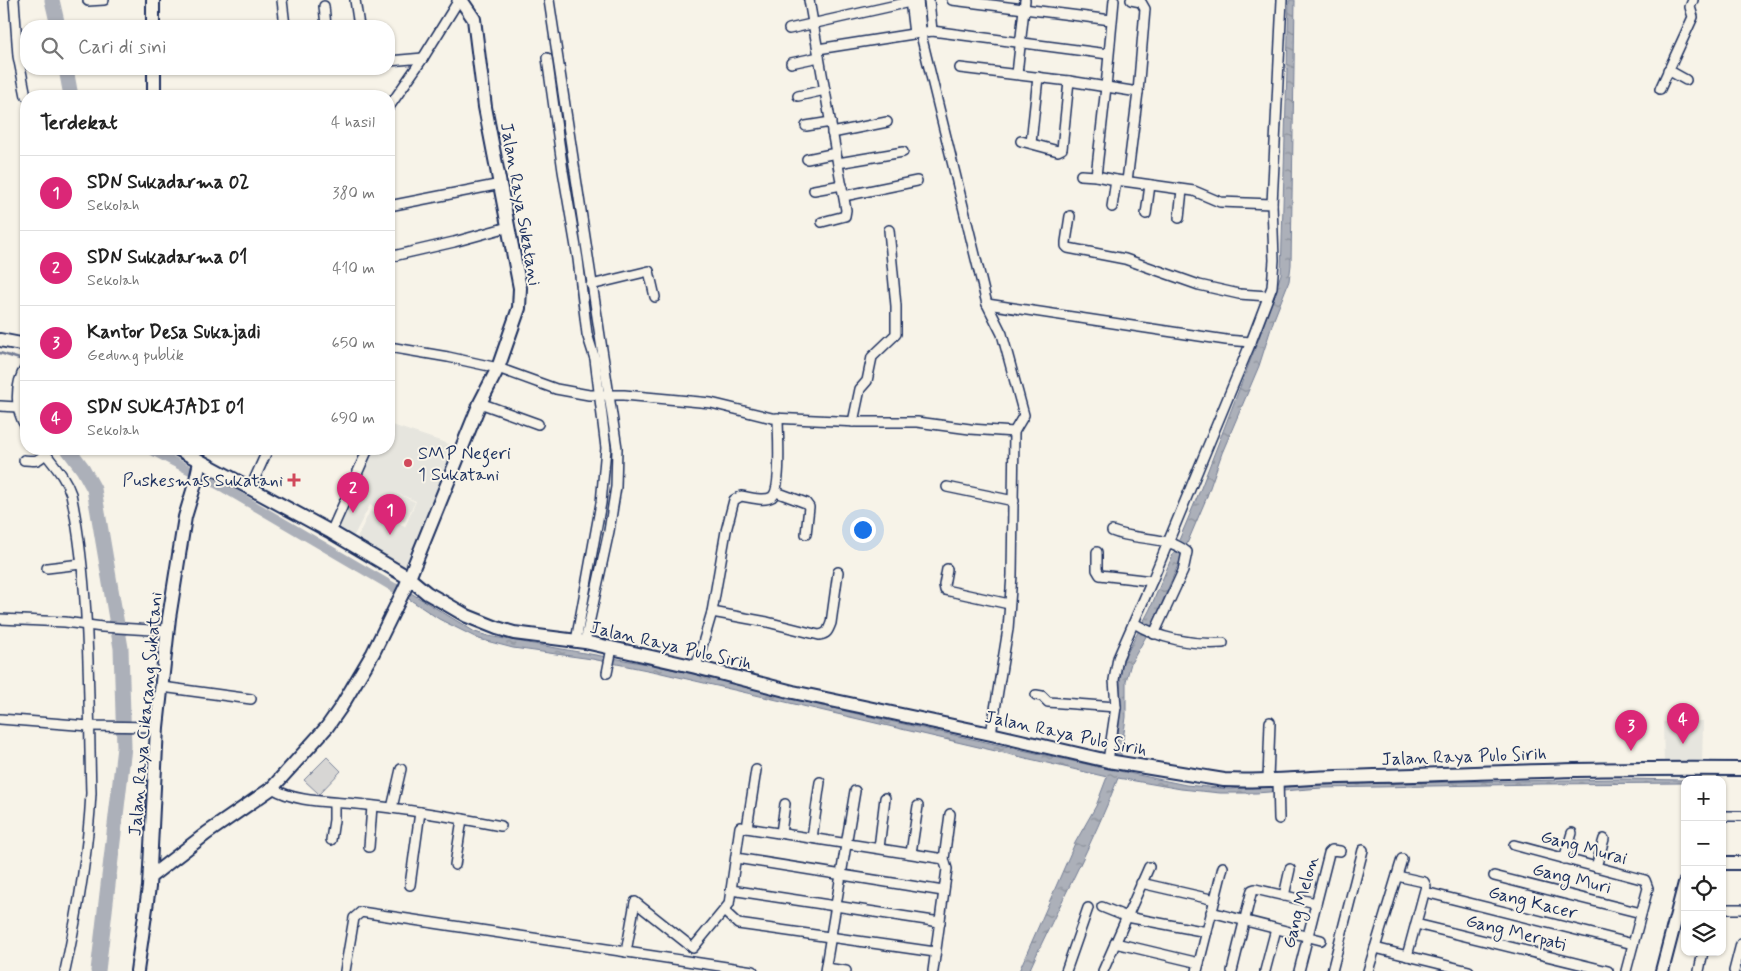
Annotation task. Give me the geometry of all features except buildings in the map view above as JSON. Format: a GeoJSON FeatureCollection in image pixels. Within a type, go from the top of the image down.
{"type":"FeatureCollection","features":[{"type":"Feature","properties":{"kind":"street"},"geometry":{"type":"LineString","coordinates":[[14,0],[20,66]]}},
{"type":"Feature","properties":{"kind":"street"},"geometry":{"type":"LineString","coordinates":[[88,1],[104,0]]}},
{"type":"Feature","properties":{"kind":"street"},"geometry":{"type":"LineString","coordinates":[[153,0],[153,20]]}},
{"type":"Feature","properties":{"kind":"street"},"geometry":{"type":"LineString","coordinates":[[282,0],[284,20]]}},
{"type":"Feature","properties":{"kind":"street"},"geometry":{"type":"LineString","coordinates":[[356,0],[358,20]]}},
{"type":"Feature","properties":{"kind":"street"},"geometry":{"type":"LineString","coordinates":[[395,98],[459,0]]}},
{"type":"Feature","properties":{"kind":"street","name":"Jalan Raya Sukatani"},"geometry":{"type":"LineString","coordinates":[[150,877],[207,833],[272,788],[335,717],[373,653],[405,588],[480,402],[498,368],[519,308],[518,271],[485,107],[474,19],[459,0]]}},
{"type":"Feature","properties":{"kind":"street"},"geometry":{"type":"LineString","coordinates":[[548,0],[591,286],[612,395],[616,448],[616,487],[606,543],[580,642]]}},
{"type":"Feature","properties":{"kind":"street"},"geometry":{"type":"LineString","coordinates":[[809,0],[846,210],[845,216],[822,222]]}},
{"type":"Feature","properties":{"kind":"street"},"geometry":{"type":"LineString","coordinates":[[930,0],[932,31]]}},
{"type":"Feature","properties":{"kind":"street"},"geometry":{"type":"LineString","coordinates":[[952,0],[1025,5],[1112,20]]}},
{"type":"Feature","properties":{"kind":"street"},"geometry":{"type":"LineString","coordinates":[[1096,176],[1114,0]]}},
{"type":"Feature","properties":{"kind":"street"},"geometry":{"type":"LineString","coordinates":[[1128,181],[1145,9],[1141,2],[1131,0]]}},
{"type":"Feature","properties":{"kind":"street"},"geometry":{"type":"LineString","coordinates":[[1114,763],[1116,707],[1114,680],[1118,658],[1136,624],[1272,287],[1274,260],[1272,204],[1282,0]]}},
{"type":"Feature","properties":{"kind":"street"},"geometry":{"type":"LineString","coordinates":[[1660,89],[1694,17],[1690,7],[1693,0]]}},
{"type":"Feature","properties":{"kind":"street"},"geometry":{"type":"LineString","coordinates":[[788,29],[912,1],[918,33],[987,304],[1002,334],[1024,415],[1014,432],[1012,575],[1006,644],[991,734]]}},
{"type":"Feature","properties":{"kind":"street"},"geometry":{"type":"LineString","coordinates":[[1017,74],[1025,5]]}},
{"type":"Feature","properties":{"kind":"street"},"geometry":{"type":"LineString","coordinates":[[324,6],[325,20]]}},
{"type":"Feature","properties":{"kind":"street"},"geometry":{"type":"LineString","coordinates":[[791,63],[818,53],[932,31],[1021,41],[1108,54]]}},
{"type":"Feature","properties":{"kind":"street"},"geometry":{"type":"LineString","coordinates":[[395,60],[423,58]]}},
{"type":"Feature","properties":{"kind":"street"},"geometry":{"type":"LineString","coordinates":[[547,58],[587,334],[595,359],[606,448],[605,469],[580,642]]}},
{"type":"Feature","properties":{"kind":"street"},"geometry":{"type":"LineString","coordinates":[[960,68],[1070,81],[1138,92]]}},
{"type":"Feature","properties":{"kind":"street"},"geometry":{"type":"LineString","coordinates":[[1668,70],[1686,80]]}},
{"type":"Feature","properties":{"kind":"street"},"geometry":{"type":"LineString","coordinates":[[22,75],[25,90]]}},
{"type":"Feature","properties":{"kind":"street"},"geometry":{"type":"LineString","coordinates":[[154,75],[154,90]]}},
{"type":"Feature","properties":{"kind":"street"},"geometry":{"type":"LineString","coordinates":[[1031,144],[1038,77]]}},
{"type":"Feature","properties":{"kind":"street"},"geometry":{"type":"LineString","coordinates":[[1022,141],[1058,151],[1062,149],[1070,81]]}},
{"type":"Feature","properties":{"kind":"street"},"geometry":{"type":"LineString","coordinates":[[798,96],[825,90]]}},
{"type":"Feature","properties":{"kind":"street"},"geometry":{"type":"LineString","coordinates":[[806,126],[830,122]]}},
{"type":"Feature","properties":{"kind":"street"},"geometry":{"type":"LineString","coordinates":[[832,132],[887,122]]}},
{"type":"Feature","properties":{"kind":"street"},"geometry":{"type":"LineString","coordinates":[[838,163],[903,152]]}},
{"type":"Feature","properties":{"kind":"street"},"geometry":{"type":"LineString","coordinates":[[807,159],[836,153]]}},
{"type":"Feature","properties":{"kind":"street"},"geometry":{"type":"LineString","coordinates":[[1082,175],[1204,194],[1220,202],[1272,204]]}},
{"type":"Feature","properties":{"kind":"street"},"geometry":{"type":"LineString","coordinates":[[1112,207],[1116,180]]}},
{"type":"Feature","properties":{"kind":"street"},"geometry":{"type":"LineString","coordinates":[[844,196],[917,181]]}},
{"type":"Feature","properties":{"kind":"street"},"geometry":{"type":"LineString","coordinates":[[395,205],[501,184]]}},
{"type":"Feature","properties":{"kind":"street"},"geometry":{"type":"LineString","coordinates":[[814,190],[842,185]]}},
{"type":"Feature","properties":{"kind":"street"},"geometry":{"type":"LineString","coordinates":[[1146,214],[1150,185]]}},
{"type":"Feature","properties":{"kind":"street"},"geometry":{"type":"LineString","coordinates":[[1179,218],[1182,190]]}},
{"type":"Feature","properties":{"kind":"street"},"geometry":{"type":"LineString","coordinates":[[1070,216],[1066,246],[1068,248],[1125,259],[1207,287],[1239,294],[1268,296]]}},
{"type":"Feature","properties":{"kind":"street"},"geometry":{"type":"LineString","coordinates":[[395,256],[508,227]]}},
{"type":"Feature","properties":{"kind":"street"},"geometry":{"type":"LineString","coordinates":[[853,422],[860,389],[867,381],[872,357],[896,334],[896,306],[889,230]]}},
{"type":"Feature","properties":{"kind":"street"},"geometry":{"type":"LineString","coordinates":[[573,233],[583,232]]}},
{"type":"Feature","properties":{"kind":"street"},"geometry":{"type":"LineString","coordinates":[[591,286],[649,271],[655,297]]}},
{"type":"Feature","properties":{"kind":"street"},"geometry":{"type":"LineString","coordinates":[[987,304],[1226,340],[1251,342]]}},
{"type":"Feature","properties":{"kind":"street"},"geometry":{"type":"LineString","coordinates":[[0,340],[20,344]]}},
{"type":"Feature","properties":{"kind":"street"},"geometry":{"type":"LineString","coordinates":[[395,348],[498,368],[556,389],[574,393],[711,403],[778,418],[853,422],[917,422],[970,430],[1014,432]]}},
{"type":"Feature","properties":{"kind":"street"},"geometry":{"type":"LineString","coordinates":[[20,391],[17,407],[20,418]]}},
{"type":"Feature","properties":{"kind":"street"},"geometry":{"type":"LineString","coordinates":[[480,402],[538,424]]}},
{"type":"Feature","properties":{"kind":"street"},"geometry":{"type":"LineString","coordinates":[[0,406],[17,407]]}},
{"type":"Feature","properties":{"kind":"street"},"geometry":{"type":"LineString","coordinates":[[696,667],[712,612],[726,531],[734,500],[741,496],[762,499],[772,497],[776,492],[778,481],[778,418]]}},
{"type":"Feature","properties":{"kind":"street"},"geometry":{"type":"LineString","coordinates":[[24,460],[37,461],[41,459],[42,455]]}},
{"type":"Feature","properties":{"kind":"street"},"geometry":{"type":"LineString","coordinates":[[47,455],[63,476],[71,494],[81,564],[86,624],[91,793],[90,819],[79,904],[65,971]]}},
{"type":"Feature","properties":{"kind":"street"},"geometry":{"type":"LineString","coordinates":[[183,455],[198,471],[250,488],[331,532],[405,588]]}},
{"type":"Feature","properties":{"kind":"street"},"geometry":{"type":"LineString","coordinates":[[250,488],[265,455]]}},
{"type":"Feature","properties":{"kind":"street"},"geometry":{"type":"LineString","coordinates":[[331,532],[365,455]]}},
{"type":"Feature","properties":{"kind":"street"},"geometry":{"type":"LineString","coordinates":[[605,469],[616,470]]}},
{"type":"Feature","properties":{"kind":"street","name":"Jalan Raya Cikarang Sukatani"},"geometry":{"type":"LineString","coordinates":[[137,971],[150,877],[153,727],[162,687],[183,527],[198,471]]}},
{"type":"Feature","properties":{"kind":"street"},"geometry":{"type":"LineString","coordinates":[[947,487],[1014,501]]}},
{"type":"Feature","properties":{"kind":"street"},"geometry":{"type":"LineString","coordinates":[[776,492],[806,503],[808,507],[806,534]]}},
{"type":"Feature","properties":{"kind":"street"},"geometry":{"type":"LineString","coordinates":[[1112,531],[1125,536],[1170,542],[1186,550],[1188,554],[1183,571],[1152,633]]}},
{"type":"Feature","properties":{"kind":"street"},"geometry":{"type":"LineString","coordinates":[[595,542],[606,543]]}},
{"type":"Feature","properties":{"kind":"street"},"geometry":{"type":"LineString","coordinates":[[1097,552],[1097,570],[1100,575],[1152,581]]}},
{"type":"Feature","properties":{"kind":"street"},"geometry":{"type":"LineString","coordinates":[[590,566],[602,561]]}},
{"type":"Feature","properties":{"kind":"street"},"geometry":{"type":"LineString","coordinates":[[47,568],[81,564]]}},
{"type":"Feature","properties":{"kind":"street"},"geometry":{"type":"LineString","coordinates":[[947,569],[945,590],[1009,604]]}},
{"type":"Feature","properties":{"kind":"street"},"geometry":{"type":"LineString","coordinates":[[712,612],[767,622],[819,635],[825,634],[831,623],[838,572]]}},
{"type":"Feature","properties":{"kind":"street","name":"Jalan Raya Pulo Sirih"},"geometry":{"type":"LineString","coordinates":[[405,588],[427,593],[483,623],[514,632],[580,642],[612,652],[696,667],[793,692],[991,734],[1114,763],[1224,780],[1667,768],[1741,769]]}},
{"type":"Feature","properties":{"kind":"street"},"geometry":{"type":"LineString","coordinates":[[0,619],[65,622],[168,632]]}},
{"type":"Feature","properties":{"kind":"street"},"geometry":{"type":"LineString","coordinates":[[1136,624],[1152,633],[1201,643],[1223,643]]}},
{"type":"Feature","properties":{"kind":"street"},"geometry":{"type":"LineString","coordinates":[[608,669],[612,652]]}},
{"type":"Feature","properties":{"kind":"street"},"geometry":{"type":"LineString","coordinates":[[162,687],[251,700]]}},
{"type":"Feature","properties":{"kind":"street"},"geometry":{"type":"LineString","coordinates":[[1036,695],[1042,696],[1048,702],[1116,707]]}},
{"type":"Feature","properties":{"kind":"street"},"geometry":{"type":"LineString","coordinates":[[0,719],[89,726],[153,727]]}},
{"type":"Feature","properties":{"kind":"street"},"geometry":{"type":"LineString","coordinates":[[1270,722],[1279,819]]}},
{"type":"Feature","properties":{"kind":"street"},"geometry":{"type":"LineString","coordinates":[[392,808],[401,769]]}},
{"type":"Feature","properties":{"kind":"street"},"geometry":{"type":"LineString","coordinates":[[747,828],[756,770]]}},
{"type":"Feature","properties":{"kind":"street"},"geometry":{"type":"LineString","coordinates":[[812,838],[820,782]]}},
{"type":"Feature","properties":{"kind":"street"},"geometry":{"type":"LineString","coordinates":[[272,788],[282,794],[334,803],[392,808],[501,826]]}},
{"type":"Feature","properties":{"kind":"street"},"geometry":{"type":"LineString","coordinates":[[846,971],[825,969],[855,791]]}},
{"type":"Feature","properties":{"kind":"street"},"geometry":{"type":"LineString","coordinates":[[879,848],[886,798]]}},
{"type":"Feature","properties":{"kind":"street"},"geometry":{"type":"LineString","coordinates":[[331,840],[334,803]]}},
{"type":"Feature","properties":{"kind":"street"},"geometry":{"type":"LineString","coordinates":[[781,833],[785,804]]}},
{"type":"Feature","properties":{"kind":"street"},"geometry":{"type":"LineString","coordinates":[[369,847],[372,806]]}},
{"type":"Feature","properties":{"kind":"street"},"geometry":{"type":"LineString","coordinates":[[911,853],[918,806]]}},
{"type":"Feature","properties":{"kind":"street"},"geometry":{"type":"LineString","coordinates":[[410,885],[420,812]]}},
{"type":"Feature","properties":{"kind":"street"},"geometry":{"type":"LineString","coordinates":[[932,971],[947,869],[944,859],[950,814]]}},
{"type":"Feature","properties":{"kind":"street"},"geometry":{"type":"LineString","coordinates":[[1726,816],[1741,816]]}},
{"type":"Feature","properties":{"kind":"street"},"geometry":{"type":"LineString","coordinates":[[455,865],[462,819]]}},
{"type":"Feature","properties":{"kind":"street"},"geometry":{"type":"LineString","coordinates":[[626,952],[635,902],[693,948],[730,904],[740,827],[944,859]]}},
{"type":"Feature","properties":{"kind":"street"},"geometry":{"type":"LineString","coordinates":[[1564,858],[1572,833]]}},
{"type":"Feature","properties":{"kind":"street"},"geometry":{"type":"LineString","coordinates":[[1596,867],[1604,839]]}},
{"type":"Feature","properties":{"kind":"street","name":"Gang Murai"},"geometry":{"type":"LineString","coordinates":[[1514,845],[1645,880],[1648,888],[1641,913]]}},
{"type":"Feature","properties":{"kind":"street","name":"Gang Melon"},"geometry":{"type":"LineString","coordinates":[[1299,971],[1329,853],[1332,850],[1340,851]]}},
{"type":"Feature","properties":{"kind":"street"},"geometry":{"type":"LineString","coordinates":[[1332,971],[1363,850]]}},
{"type":"Feature","properties":{"kind":"street"},"geometry":{"type":"LineString","coordinates":[[736,858],[944,891]]}},
{"type":"Feature","properties":{"kind":"street"},"geometry":{"type":"LineString","coordinates":[[1368,971],[1402,859]]}},
{"type":"Feature","properties":{"kind":"street"},"geometry":{"type":"LineString","coordinates":[[1726,863],[1741,863]]}},
{"type":"Feature","properties":{"kind":"street"},"geometry":{"type":"LineString","coordinates":[[1103,971],[1149,867]]}},
{"type":"Feature","properties":{"kind":"street"},"geometry":{"type":"LineString","coordinates":[[1115,943],[1198,967],[1223,867]]}},
{"type":"Feature","properties":{"kind":"street"},"geometry":{"type":"LineString","coordinates":[[1284,896],[1290,869]]}},
{"type":"Feature","properties":{"kind":"street"},"geometry":{"type":"LineString","coordinates":[[1396,876],[1424,882],[1426,886],[1426,892],[1407,956]]}},
{"type":"Feature","properties":{"kind":"street","name":"Gang Muri"},"geometry":{"type":"LineString","coordinates":[[1494,876],[1641,913]]}},
{"type":"Feature","properties":{"kind":"street"},"geometry":{"type":"LineString","coordinates":[[1142,883],[1215,900]]}},
{"type":"Feature","properties":{"kind":"street"},"geometry":{"type":"LineString","coordinates":[[1232,971],[1251,892],[1254,889],[1316,904]]}},
{"type":"Feature","properties":{"kind":"street"},"geometry":{"type":"LineString","coordinates":[[731,890],[940,922]]}},
{"type":"Feature","properties":{"kind":"street","name":"Gang Kacer"},"geometry":{"type":"LineString","coordinates":[[1426,892],[1633,944]]}},
{"type":"Feature","properties":{"kind":"street"},"geometry":{"type":"LineString","coordinates":[[1662,971],[1681,898]]}},
{"type":"Feature","properties":{"kind":"street"},"geometry":{"type":"LineString","coordinates":[[1102,907],[1127,917],[1207,932]]}},
{"type":"Feature","properties":{"kind":"street"},"geometry":{"type":"LineString","coordinates":[[1066,971],[1088,908]]}},
{"type":"Feature","properties":{"kind":"street"},"geometry":{"type":"LineString","coordinates":[[1726,909],[1741,909]]}},
{"type":"Feature","properties":{"kind":"street"},"geometry":{"type":"LineString","coordinates":[[724,911],[738,924],[935,952]]}},
{"type":"Feature","properties":{"kind":"street"},"geometry":{"type":"LineString","coordinates":[[346,971],[354,918],[356,914],[361,912],[753,971]]}},
{"type":"Feature","properties":{"kind":"street"},"geometry":{"type":"LineString","coordinates":[[1212,912],[1321,940]]}},
{"type":"Feature","properties":{"kind":"street"},"geometry":{"type":"LineString","coordinates":[[1626,971],[1641,913]]}},
{"type":"Feature","properties":{"kind":"street","name":"Gang Merpati"},"geometry":{"type":"LineString","coordinates":[[1416,924],[1608,971]]}},
{"type":"Feature","properties":{"kind":"street"},"geometry":{"type":"LineString","coordinates":[[1265,971],[1276,929]]}},
{"type":"Feature","properties":{"kind":"street"},"geometry":{"type":"LineString","coordinates":[[1734,971],[1741,944]]}},
{"type":"Feature","properties":{"kind":"street"},"geometry":{"type":"LineString","coordinates":[[1375,948],[1469,971]]}},
{"type":"Feature","properties":{"kind":"street"},"geometry":{"type":"LineString","coordinates":[[1698,971],[1702,956]]}},
{"type":"Feature","properties":{"kind":"shaded area"},"geometry":{"type":"Polygon","coordinates":[[[395,426],[458,447],[406,571],[355,542],[370,511],[405,527],[416,501],[394,492],[415,502],[405,522],[370,505],[351,541],[334,530],[368,455],[395,455],[395,426]]]}},
{"type":"Feature","properties":{"kind":"shaded area"},"geometry":{"type":"Polygon","coordinates":[[[1703,721],[1702,765],[1664,765],[1663,722],[1703,721]]]}},
{"type":"Feature","properties":{"kind":"shaded area"},"geometry":{"type":"Polygon","coordinates":[[[327,757],[341,771],[319,794],[304,780],[327,757]]]}},
{"type":"Feature","properties":{"kind":"water"},"geometry":{"type":"Polygon","coordinates":[[[1289,0],[1295,0],[1291,265],[1289,281],[1259,366],[1222,453],[1206,499],[1153,624],[1131,663],[1126,681],[1126,717],[1119,771],[1186,785],[1229,789],[1293,785],[1622,779],[1681,780],[1681,783],[1322,788],[1256,793],[1220,793],[1181,789],[1118,778],[1098,827],[1029,971],[1019,971],[1075,843],[1096,806],[1107,777],[657,672],[592,659],[513,648],[479,639],[439,619],[394,589],[396,584],[475,632],[488,636],[658,666],[849,712],[1113,770],[1120,714],[1120,680],[1123,661],[1150,609],[1201,488],[1259,338],[1281,274],[1289,0]]]}},
{"type":"Feature","properties":{"kind":"waterway"},"geometry":{"type":"LineString","coordinates":[[52,0],[57,20]]}},
{"type":"Feature","properties":{"kind":"waterway"},"geometry":{"type":"LineString","coordinates":[[67,75],[70,90]]}},
{"type":"Feature","properties":{"kind":"waterway"},"geometry":{"type":"LineString","coordinates":[[0,353],[20,359]]}},
{"type":"Feature","properties":{"kind":"waterway"},"geometry":{"type":"LineString","coordinates":[[72,455],[94,489],[121,648],[124,747],[98,971]]}},
{"type":"Feature","properties":{"kind":"waterway"},"geometry":{"type":"LineString","coordinates":[[161,455],[224,488],[405,594]]}},
{"type":"Feature","properties":{"kind":"place","name":"SMP Negeri 1 Sukatani"},"geometry":{"type":"Point","coordinates":[408,463]}},
{"type":"Feature","properties":{"kind":"place","name":"Puskesmas Sukatani"},"geometry":{"type":"Point","coordinates":[294,480]}},
{"type":"Feature","properties":{"kind":"place","name":"SDN Sukadarma 01"},"geometry":{"type":"Point","coordinates":[353,513]}},
{"type":"Feature","properties":{"kind":"place","name":"SDN Sukadarma 02"},"geometry":{"type":"Point","coordinates":[390,535]}},
{"type":"Feature","properties":{"kind":"place","name":"SDN SUKAJADI 01"},"geometry":{"type":"Point","coordinates":[1683,744]}},
{"type":"Feature","properties":{"kind":"place","name":"Kantor Desa Sukajadi"},"geometry":{"type":"Point","coordinates":[1631,751]}}]}
